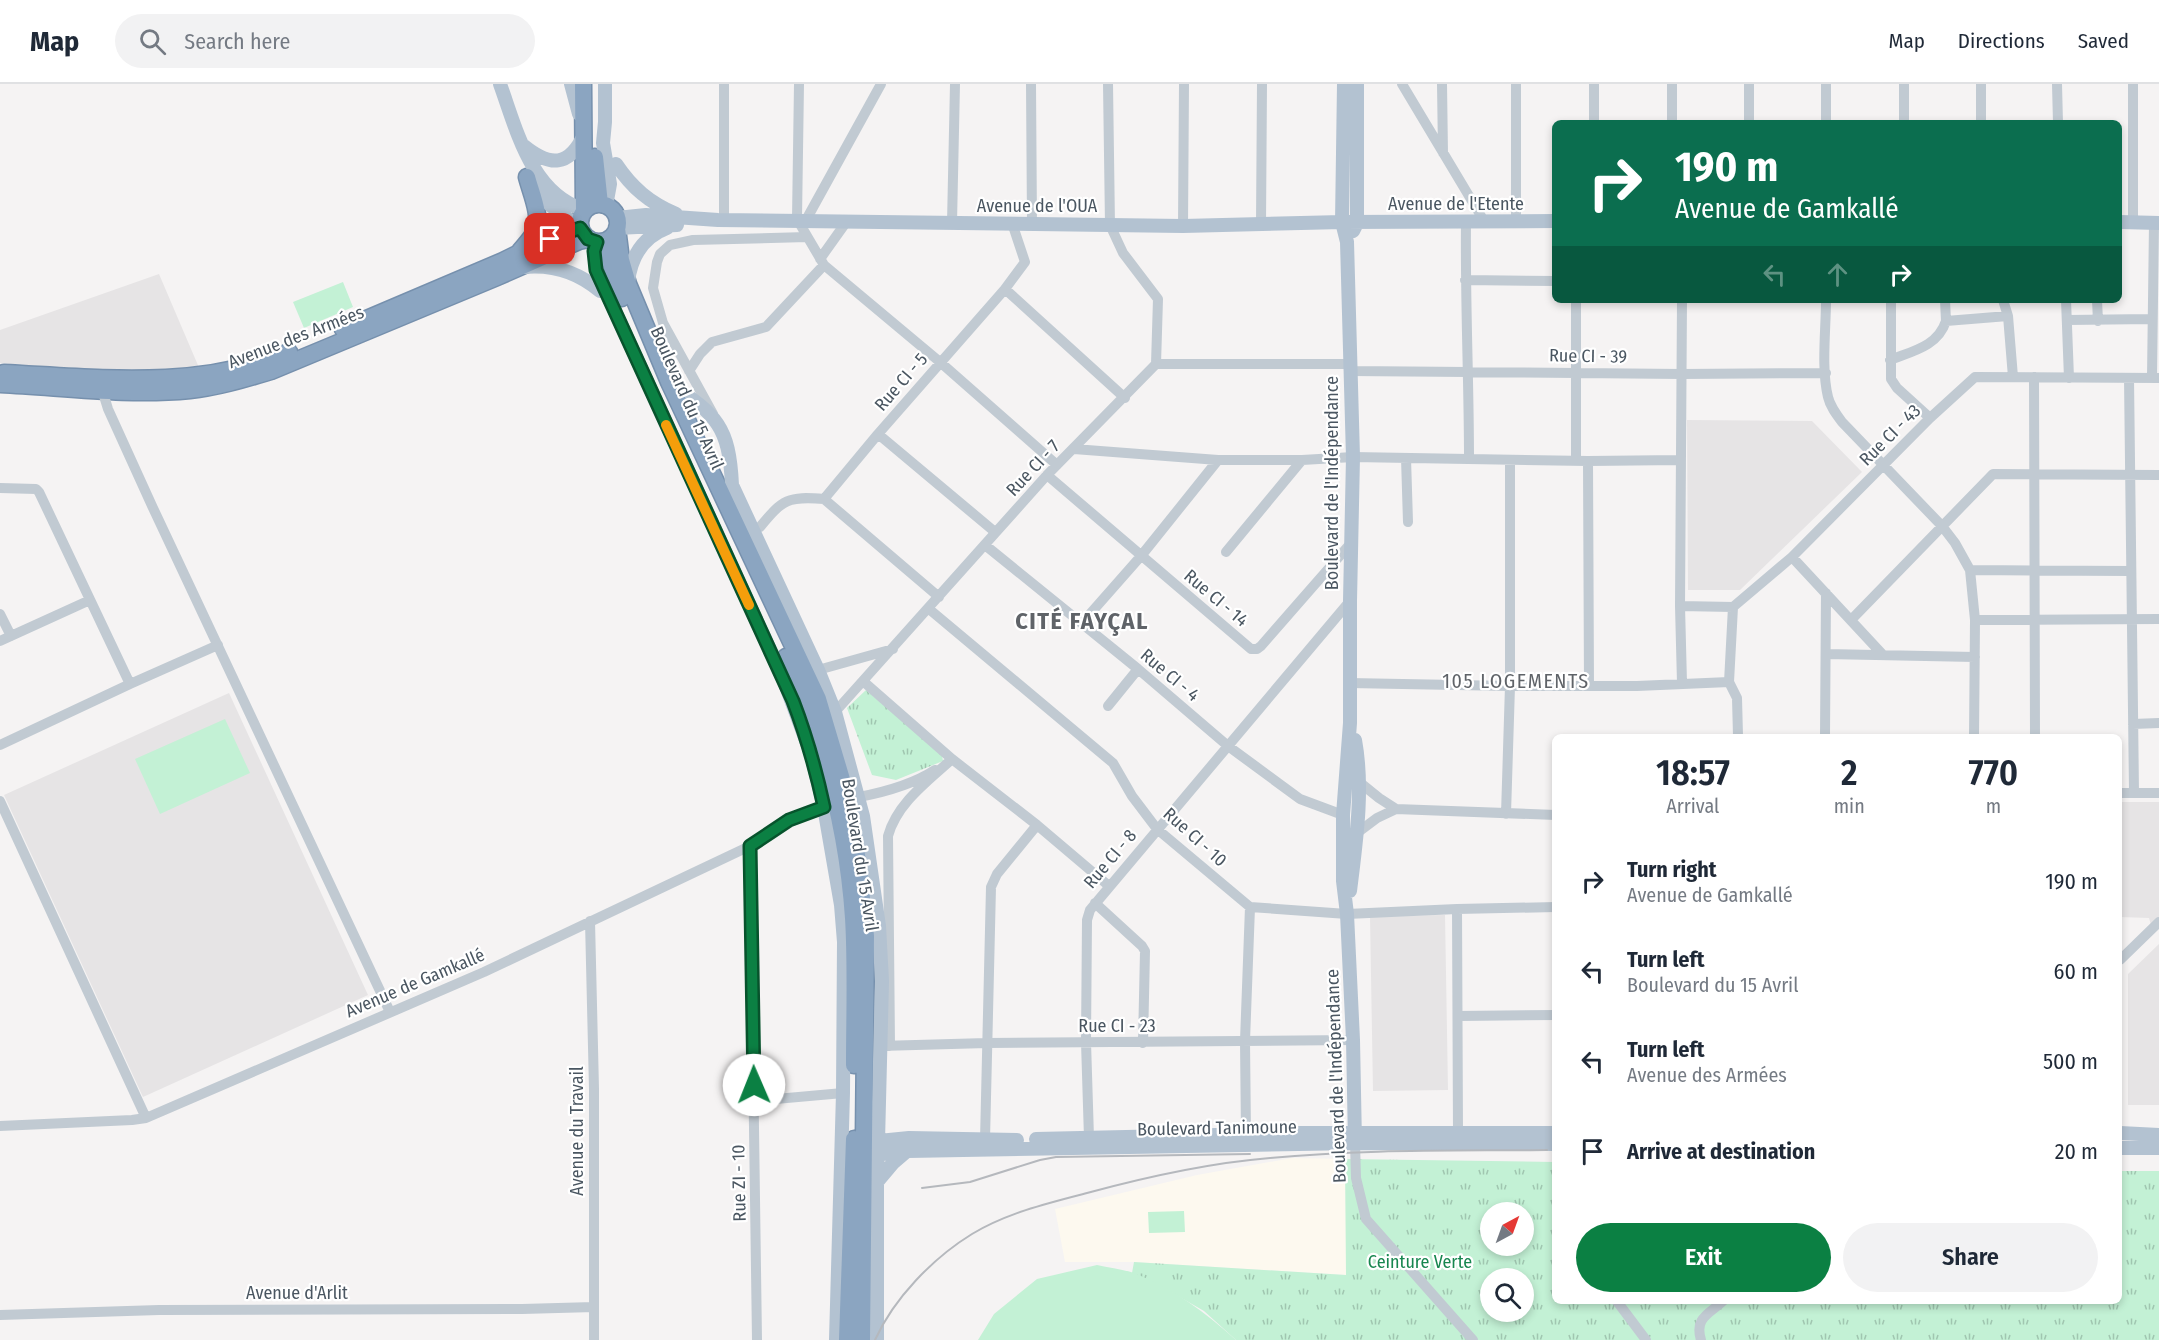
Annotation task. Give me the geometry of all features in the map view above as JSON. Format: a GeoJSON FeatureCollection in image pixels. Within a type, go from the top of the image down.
{"type":"FeatureCollection","features":[{"type":"Feature","properties":{"kind":"highway"},"geometry":{"type":"LineString","coordinates":[[583,84],[585,133],[607,213],[612,237],[592,238],[580,217],[607,213]]}},
{"type":"Feature","properties":{"kind":"highway"},"geometry":{"type":"LineString","coordinates":[[592,84],[595,175],[607,213]]}},
{"type":"Feature","properties":{"kind":"highway"},"geometry":{"type":"LineString","coordinates":[[518,261],[532,236],[537,217],[527,177]]}},
{"type":"Feature","properties":{"kind":"highway","name":"Boulevard du 15 Avril"},"geometry":{"type":"LineString","coordinates":[[607,213],[628,284],[669,382],[818,699],[840,771],[849,810],[865,916],[867,946],[862,1340]]}},
{"type":"Feature","properties":{"kind":"highway","name":"Boulevard du 15 Avril"},"geometry":{"type":"LineString","coordinates":[[592,238],[620,311],[794,675],[812,718],[837,808],[855,949],[854,1138],[847,1340]]}},
{"type":"Feature","properties":{"kind":"highway","name":"Avenue des Armées"},"geometry":{"type":"LineString","coordinates":[[0,384],[100,384],[158,380],[198,376],[267,360],[518,261],[547,240],[592,238]]}},
{"type":"Feature","properties":{"kind":"highway","name":"Avenue des Armées"},"geometry":{"type":"LineString","coordinates":[[0,372],[100,384]]}},
{"type":"Feature","properties":{"kind":"main road"},"geometry":{"type":"LineString","coordinates":[[500,84],[523,145],[538,176],[562,200],[607,213],[682,221]]}},
{"type":"Feature","properties":{"kind":"main road"},"geometry":{"type":"LineString","coordinates":[[571,84],[595,175]]}},
{"type":"Feature","properties":{"kind":"main road"},"geometry":{"type":"LineString","coordinates":[[605,84],[603,153],[609,179],[607,213]]}},
{"type":"Feature","properties":{"kind":"main road","name":"Boulevard de l'Indépendance"},"geometry":{"type":"LineString","coordinates":[[1344,84],[1342,222],[1347,242],[1353,457],[1350,723],[1343,815],[1343,881],[1347,914],[1353,1040],[1355,1138]]}},
{"type":"Feature","properties":{"kind":"main road","name":"Boulevard de l'Indépendance"},"geometry":{"type":"LineString","coordinates":[[1347,242],[1356,222],[1357,84]]}},
{"type":"Feature","properties":{"kind":"main road"},"geometry":{"type":"LineString","coordinates":[[605,122],[617,177],[607,213]]}},
{"type":"Feature","properties":{"kind":"main road"},"geometry":{"type":"LineString","coordinates":[[523,145],[543,159],[556,161],[574,153],[585,133]]}},
{"type":"Feature","properties":{"kind":"main road"},"geometry":{"type":"LineString","coordinates":[[523,145],[527,177],[550,205],[592,238]]}},
{"type":"Feature","properties":{"kind":"main road"},"geometry":{"type":"LineString","coordinates":[[615,164],[643,196],[682,221]]}},
{"type":"Feature","properties":{"kind":"main road","name":"Avenue de l'OUA"},"geometry":{"type":"LineString","coordinates":[[682,221],[801,220],[1183,226],[1356,222]]}},
{"type":"Feature","properties":{"kind":"main road"},"geometry":{"type":"LineString","coordinates":[[628,284],[632,263],[642,245],[657,232],[682,221]]}},
{"type":"Feature","properties":{"kind":"main road","name":"Avenue de l'Etente"},"geometry":{"type":"LineString","coordinates":[[1356,222],[1552,221]]}},
{"type":"Feature","properties":{"kind":"main road"},"geometry":{"type":"LineString","coordinates":[[2126,222],[2156,223]]}},
{"type":"Feature","properties":{"kind":"main road","name":"Boulevard du 15 Avril"},"geometry":{"type":"LineString","coordinates":[[592,238],[585,251],[586,264],[592,279],[600,291],[620,311],[793,701],[811,754],[824,807],[842,905],[843,932],[843,1093],[836,1340]]}},
{"type":"Feature","properties":{"kind":"main road"},"geometry":{"type":"LineString","coordinates":[[518,261],[564,270],[585,279],[600,291]]}},
{"type":"Feature","properties":{"kind":"main road","name":"Boulevard du 15 Avril"},"geometry":{"type":"LineString","coordinates":[[669,382],[699,404],[721,427],[730,451],[732,485],[818,670],[835,712],[859,797],[875,887],[885,1046],[879,1112],[877,1340]]}},
{"type":"Feature","properties":{"kind":"main road","name":"Boulevard de l'Indépendance"},"geometry":{"type":"LineString","coordinates":[[1347,914],[1357,833],[1358,781],[1357,751],[1350,723]]}},
{"type":"Feature","properties":{"kind":"main road"},"geometry":{"type":"LineString","coordinates":[[878,1182],[908,1144],[879,1112]]}},
{"type":"Feature","properties":{"kind":"main road","name":"Boulevard Tanimoune"},"geometry":{"type":"LineString","coordinates":[[879,1148],[908,1144],[1355,1138],[1458,1132],[1552,1133]]}},
{"type":"Feature","properties":{"kind":"main road"},"geometry":{"type":"LineString","coordinates":[[2122,1133],[2159,1135]]}},
{"type":"Feature","properties":{"kind":"main road","name":"Boulevard Tanimoune"},"geometry":{"type":"LineString","coordinates":[[926,1144],[985,1140],[1246,1136],[1552,1144]]}},
{"type":"Feature","properties":{"kind":"main road"},"geometry":{"type":"LineString","coordinates":[[2122,1148],[2159,1148]]}},
{"type":"Feature","properties":{"kind":"street"},"geometry":{"type":"LineString","coordinates":[[721,220],[724,84]]}},
{"type":"Feature","properties":{"kind":"street"},"geometry":{"type":"LineString","coordinates":[[799,84],[801,220],[807,237],[822,262],[1057,465]]}},
{"type":"Feature","properties":{"kind":"street"},"geometry":{"type":"LineString","coordinates":[[952,223],[955,84]]}},
{"type":"Feature","properties":{"kind":"street"},"geometry":{"type":"LineString","coordinates":[[1031,84],[1032,224]]}},
{"type":"Feature","properties":{"kind":"street"},"geometry":{"type":"LineString","coordinates":[[1108,84],[1110,225],[1123,253],[1158,299],[1156,364]]}},
{"type":"Feature","properties":{"kind":"street"},"geometry":{"type":"LineString","coordinates":[[1183,226],[1184,84]]}},
{"type":"Feature","properties":{"kind":"street"},"geometry":{"type":"LineString","coordinates":[[1261,224],[1262,84]]}},
{"type":"Feature","properties":{"kind":"street"},"geometry":{"type":"LineString","coordinates":[[1402,84],[1484,221]]}},
{"type":"Feature","properties":{"kind":"street"},"geometry":{"type":"LineString","coordinates":[[1442,84],[1443,155]]}},
{"type":"Feature","properties":{"kind":"street"},"geometry":{"type":"LineString","coordinates":[[1516,84],[1516,221]]}},
{"type":"Feature","properties":{"kind":"street"},"geometry":{"type":"LineString","coordinates":[[1594,84],[1594,120]]}},
{"type":"Feature","properties":{"kind":"street"},"geometry":{"type":"LineString","coordinates":[[1672,84],[1672,120]]}},
{"type":"Feature","properties":{"kind":"street"},"geometry":{"type":"LineString","coordinates":[[1749,84],[1749,120]]}},
{"type":"Feature","properties":{"kind":"street"},"geometry":{"type":"LineString","coordinates":[[1826,84],[1826,120]]}},
{"type":"Feature","properties":{"kind":"street"},"geometry":{"type":"LineString","coordinates":[[1904,84],[1904,120]]}},
{"type":"Feature","properties":{"kind":"street"},"geometry":{"type":"LineString","coordinates":[[1980,84],[1981,120]]}},
{"type":"Feature","properties":{"kind":"street"},"geometry":{"type":"LineString","coordinates":[[2057,84],[2058,120]]}},
{"type":"Feature","properties":{"kind":"street"},"geometry":{"type":"LineString","coordinates":[[2126,222],[2133,84]]}},
{"type":"Feature","properties":{"kind":"street"},"geometry":{"type":"LineString","coordinates":[[801,220],[879,85]]}},
{"type":"Feature","properties":{"kind":"street"},"geometry":{"type":"LineString","coordinates":[[689,371],[700,354],[712,342],[766,327],[822,262],[847,221]]}},
{"type":"Feature","properties":{"kind":"street"},"geometry":{"type":"LineString","coordinates":[[1466,221],[1469,459]]}},
{"type":"Feature","properties":{"kind":"street","name":"Rue CI - 5"},"geometry":{"type":"LineString","coordinates":[[824,499],[1026,262],[1012,223]]}},
{"type":"Feature","properties":{"kind":"street"},"geometry":{"type":"LineString","coordinates":[[2156,223],[2156,302],[2152,320],[2156,378]]}},
{"type":"Feature","properties":{"kind":"street"},"geometry":{"type":"LineString","coordinates":[[721,427],[663,323],[653,288],[657,262],[664,249],[670,245],[693,240],[807,237]]}},
{"type":"Feature","properties":{"kind":"street"},"geometry":{"type":"LineString","coordinates":[[1466,280],[1552,281]]}},
{"type":"Feature","properties":{"kind":"street"},"geometry":{"type":"LineString","coordinates":[[1005,289],[1125,398]]}},
{"type":"Feature","properties":{"kind":"street"},"geometry":{"type":"LineString","coordinates":[[1576,303],[1576,461]]}},
{"type":"Feature","properties":{"kind":"street"},"geometry":{"type":"LineString","coordinates":[[1682,303],[1680,460],[1682,683]]}},
{"type":"Feature","properties":{"kind":"street"},"geometry":{"type":"LineString","coordinates":[[1826,303],[1826,373],[1828,398],[1833,409],[1842,422],[1942,526],[1955,543],[1970,570],[1975,620],[1974,734]]}},
{"type":"Feature","properties":{"kind":"street"},"geometry":{"type":"LineString","coordinates":[[1891,303],[1890,360],[1893,383],[1930,418]]}},
{"type":"Feature","properties":{"kind":"street"},"geometry":{"type":"LineString","coordinates":[[1890,360],[1916,351],[1930,343],[1943,331],[1946,321],[1945,303]]}},
{"type":"Feature","properties":{"kind":"street"},"geometry":{"type":"LineString","coordinates":[[2004,303],[2009,319],[2013,377]]}},
{"type":"Feature","properties":{"kind":"street"},"geometry":{"type":"LineString","coordinates":[[2066,303],[2069,378]]}},
{"type":"Feature","properties":{"kind":"street"},"geometry":{"type":"LineString","coordinates":[[2097,303],[2098,321]]}},
{"type":"Feature","properties":{"kind":"street"},"geometry":{"type":"LineString","coordinates":[[1946,321],[2009,319]]}},
{"type":"Feature","properties":{"kind":"street"},"geometry":{"type":"LineString","coordinates":[[2067,320],[2152,320]]}},
{"type":"Feature","properties":{"kind":"street","name":"Rue CI - 39"},"geometry":{"type":"LineString","coordinates":[[1156,364],[1682,374],[1826,373]]}},
{"type":"Feature","properties":{"kind":"street","name":"Rue CI - 7"},"geometry":{"type":"LineString","coordinates":[[835,712],[1057,465],[1156,364]]}},
{"type":"Feature","properties":{"kind":"street","name":"Rue CI - 43"},"geometry":{"type":"LineString","coordinates":[[1733,607],[1792,557],[1930,418],[1975,377],[2156,378]]}},
{"type":"Feature","properties":{"kind":"street"},"geometry":{"type":"LineString","coordinates":[[2034,377],[2035,734]]}},
{"type":"Feature","properties":{"kind":"street"},"geometry":{"type":"LineString","coordinates":[[2129,378],[2134,793]]}},
{"type":"Feature","properties":{"kind":"street"},"geometry":{"type":"LineString","coordinates":[[100,384],[121,438],[390,1012]]}},
{"type":"Feature","properties":{"kind":"street"},"geometry":{"type":"LineString","coordinates":[[878,434],[996,532]]}},
{"type":"Feature","properties":{"kind":"street"},"geometry":{"type":"LineString","coordinates":[[1074,449],[1218,460],[1302,460],[1353,457],[1576,461],[1680,460]]}},
{"type":"Feature","properties":{"kind":"street"},"geometry":{"type":"LineString","coordinates":[[1406,458],[1408,522]]}},
{"type":"Feature","properties":{"kind":"street"},"geometry":{"type":"LineString","coordinates":[[1082,623],[1218,460]]}},
{"type":"Feature","properties":{"kind":"street"},"geometry":{"type":"LineString","coordinates":[[1226,552],[1302,460]]}},
{"type":"Feature","properties":{"kind":"street"},"geometry":{"type":"LineString","coordinates":[[1506,814],[1510,686],[1510,460]]}},
{"type":"Feature","properties":{"kind":"street"},"geometry":{"type":"LineString","coordinates":[[1588,461],[1588,686]]}},
{"type":"Feature","properties":{"kind":"street"},"geometry":{"type":"LineString","coordinates":[[1851,620],[1993,474],[2159,475]]}},
{"type":"Feature","properties":{"kind":"street","name":"Rue CI - 14"},"geometry":{"type":"LineString","coordinates":[[1047,476],[1251,649],[1257,649],[1351,543]]}},
{"type":"Feature","properties":{"kind":"street"},"geometry":{"type":"LineString","coordinates":[[0,488],[38,490],[130,684]]}},
{"type":"Feature","properties":{"kind":"street"},"geometry":{"type":"LineString","coordinates":[[760,527],[778,506],[790,500],[800,497],[824,499],[939,597]]}},
{"type":"Feature","properties":{"kind":"street","name":"Rue CI - 4"},"geometry":{"type":"LineString","coordinates":[[985,545],[1138,669],[1228,746],[1300,799],[1343,815]]}},
{"type":"Feature","properties":{"kind":"street"},"geometry":{"type":"LineString","coordinates":[[1792,557],[1883,655]]}},
{"type":"Feature","properties":{"kind":"street"},"geometry":{"type":"LineString","coordinates":[[1970,570],[2131,571]]}},
{"type":"Feature","properties":{"kind":"street"},"geometry":{"type":"LineString","coordinates":[[1825,734],[1826,593]]}},
{"type":"Feature","properties":{"kind":"street"},"geometry":{"type":"LineString","coordinates":[[0,641],[90,600]]}},
{"type":"Feature","properties":{"kind":"street","name":"Rue CI - 8"},"geometry":{"type":"LineString","coordinates":[[1089,1138],[1086,1042],[1087,920],[1090,910],[1350,601]]}},
{"type":"Feature","properties":{"kind":"street"},"geometry":{"type":"LineString","coordinates":[[1680,606],[1733,607],[1729,682],[1737,699],[1738,734]]}},
{"type":"Feature","properties":{"kind":"street","name":"Rue CI - 10"},"geometry":{"type":"LineString","coordinates":[[929,609],[1113,763],[1132,796],[1157,829],[1250,907]]}},
{"type":"Feature","properties":{"kind":"street"},"geometry":{"type":"LineString","coordinates":[[0,614],[11,636]]}},
{"type":"Feature","properties":{"kind":"street"},"geometry":{"type":"LineString","coordinates":[[1975,620],[2159,619]]}},
{"type":"Feature","properties":{"kind":"street"},"geometry":{"type":"LineString","coordinates":[[0,745],[218,645]]}},
{"type":"Feature","properties":{"kind":"street"},"geometry":{"type":"LineString","coordinates":[[818,670],[894,649]]}},
{"type":"Feature","properties":{"kind":"street"},"geometry":{"type":"LineString","coordinates":[[1826,654],[1975,657]]}},
{"type":"Feature","properties":{"kind":"street"},"geometry":{"type":"LineString","coordinates":[[1108,706],[1138,669]]}},
{"type":"Feature","properties":{"kind":"street"},"geometry":{"type":"LineString","coordinates":[[864,682],[952,759],[1037,825],[1109,886]]}},
{"type":"Feature","properties":{"kind":"street"},"geometry":{"type":"LineString","coordinates":[[1349,683],[1588,686],[1729,682]]}},
{"type":"Feature","properties":{"kind":"street"},"geometry":{"type":"LineString","coordinates":[[2133,724],[2159,723]]}},
{"type":"Feature","properties":{"kind":"street"},"geometry":{"type":"LineString","coordinates":[[859,797],[887,791],[926,776],[952,759]]}},
{"type":"Feature","properties":{"kind":"street"},"geometry":{"type":"LineString","coordinates":[[885,1046],[888,836],[891,824],[899,811],[952,759]]}},
{"type":"Feature","properties":{"kind":"street"},"geometry":{"type":"LineString","coordinates":[[1358,781],[1396,809]]}},
{"type":"Feature","properties":{"kind":"street"},"geometry":{"type":"LineString","coordinates":[[2122,793],[2159,793]]}},
{"type":"Feature","properties":{"kind":"street"},"geometry":{"type":"LineString","coordinates":[[0,801],[146,1118]]}},
{"type":"Feature","properties":{"kind":"street","name":"Avenue de Gamkallé"},"geometry":{"type":"LineString","coordinates":[[0,1126],[146,1118],[484,972],[750,846],[789,820],[824,807]]}},
{"type":"Feature","properties":{"kind":"street"},"geometry":{"type":"LineString","coordinates":[[1357,833],[1377,818],[1396,809],[1552,815]]}},
{"type":"Feature","properties":{"kind":"street"},"geometry":{"type":"LineString","coordinates":[[985,1140],[991,887],[997,874],[1037,825]]}},
{"type":"Feature","properties":{"kind":"street","name":"Rue ZI - 10"},"geometry":{"type":"LineString","coordinates":[[750,846],[757,1340]]}},
{"type":"Feature","properties":{"kind":"street"},"geometry":{"type":"LineString","coordinates":[[1095,903],[1142,946],[1144,951],[1143,1042]]}},
{"type":"Feature","properties":{"kind":"street"},"geometry":{"type":"LineString","coordinates":[[1246,1136],[1245,1041],[1250,907],[1347,914],[1552,907]]}},
{"type":"Feature","properties":{"kind":"street"},"geometry":{"type":"LineString","coordinates":[[1457,909],[1458,1132]]}},
{"type":"Feature","properties":{"kind":"street","name":"Avenue du Travail"},"geometry":{"type":"LineString","coordinates":[[590,921],[594,1089],[594,1340]]}},
{"type":"Feature","properties":{"kind":"street"},"geometry":{"type":"LineString","coordinates":[[2122,958],[2159,922]]}},
{"type":"Feature","properties":{"kind":"street"},"geometry":{"type":"LineString","coordinates":[[1459,1016],[1552,1016]]}},
{"type":"Feature","properties":{"kind":"street","name":"Rue CI - 23"},"geometry":{"type":"LineString","coordinates":[[885,1046],[1353,1040]]}},
{"type":"Feature","properties":{"kind":"street"},"geometry":{"type":"LineString","coordinates":[[754,1101],[843,1093]]}},
{"type":"Feature","properties":{"kind":"street","name":"Boulevard de l'Indépendance"},"geometry":{"type":"LineString","coordinates":[[1355,1138],[1356,1178],[1366,1219],[1473,1340]]}},
{"type":"Feature","properties":{"kind":"street"},"geometry":{"type":"LineString","coordinates":[[1619,1304],[1646,1340]]}},
{"type":"Feature","properties":{"kind":"street"},"geometry":{"type":"LineString","coordinates":[[1701,1340],[1698,1330],[1700,1323],[1719,1304]]}},
{"type":"Feature","properties":{"kind":"street","name":"Avenue d'Arlit"},"geometry":{"type":"LineString","coordinates":[[0,1315],[159,1310],[594,1307]]}},
{"type":"Feature","properties":{"kind":"shaded area"},"geometry":{"type":"Polygon","coordinates":[[[159,274],[200,370],[120,372],[0,363],[0,330],[159,274]]]}},
{"type":"Feature","properties":{"kind":"shaded area"},"geometry":{"type":"Polygon","coordinates":[[[1687,420],[1812,421],[1862,472],[1740,590],[1688,590],[1687,420]]]}},
{"type":"Feature","properties":{"kind":"shaded area"},"geometry":{"type":"Polygon","coordinates":[[[229,693],[368,995],[143,1097],[4,795],[229,693]]]}},
{"type":"Feature","properties":{"kind":"shaded area"},"geometry":{"type":"Polygon","coordinates":[[[2122,802],[2159,802],[2159,917],[2151,925],[2149,918],[2122,917],[2122,802]]]}},
{"type":"Feature","properties":{"kind":"shaded area"},"geometry":{"type":"Polygon","coordinates":[[[1445,915],[1448,1090],[1373,1091],[1370,916],[1445,915]]]}},
{"type":"Feature","properties":{"kind":"shaded area"},"geometry":{"type":"Polygon","coordinates":[[[2159,944],[2159,1105],[2128,1105],[2128,974],[2159,944]]]}},
{"type":"Feature","properties":{"kind":"shaded area"},"geometry":{"type":"Polygon","coordinates":[[[1292,1158],[1345,1159],[1347,1275],[1134,1262],[1065,1262],[1055,1209],[1197,1175],[1292,1158]]]}},
{"type":"Feature","properties":{"kind":"green space"},"geometry":{"type":"Polygon","coordinates":[[[343,282],[353,307],[304,328],[293,302],[343,282]]]}},
{"type":"Feature","properties":{"kind":"green space"},"geometry":{"type":"Polygon","coordinates":[[[866,690],[942,755],[943,761],[896,780],[872,775],[847,708],[866,690]]]}},
{"type":"Feature","properties":{"kind":"green space"},"geometry":{"type":"Polygon","coordinates":[[[225,719],[250,773],[160,814],[135,759],[225,719]]]}},
{"type":"Feature","properties":{"kind":"green space","name":"Ceinture Verte"},"geometry":{"type":"Polygon","coordinates":[[[1345,1159],[1552,1162],[1552,1304],[2122,1304],[2122,1171],[2159,1171],[2159,1340],[1236,1340],[1204,1311],[1132,1273],[1134,1262],[1346,1275],[1345,1159]]]}},
{"type":"Feature","properties":{"kind":"green space"},"geometry":{"type":"Polygon","coordinates":[[[1184,1211],[1185,1232],[1149,1233],[1148,1212],[1184,1211]]]}},
{"type":"Feature","properties":{"kind":"green space"},"geometry":{"type":"Polygon","coordinates":[[[1097,1265],[1125,1270],[1162,1286],[1201,1311],[1236,1340],[978,1340],[994,1314],[1037,1279],[1097,1265]]]}},
{"type":"Feature","properties":{"kind":"railway"},"geometry":{"type":"LineString","coordinates":[[875,1340],[904,1294],[943,1255],[985,1227],[1013,1214],[1043,1205],[1155,1176],[1247,1160],[1374,1152],[1547,1150]]}},
{"type":"Feature","properties":{"kind":"railway"},"geometry":{"type":"LineString","coordinates":[[922,1188],[970,1182],[1056,1157],[1250,1154]]}},
{"type":"Feature","properties":{"kind":"slow traffic"},"geometry":{"type":"LineString","coordinates":[[666,425],[749,605]]}},
{"type":"Feature","properties":{"kind":"district","name":"CITÉ FAYÇAL"},"geometry":{"type":"Point","coordinates":[1082,621]}},
{"type":"Feature","properties":{"kind":"district","name":"105 LOGEMENTS"},"geometry":{"type":"Point","coordinates":[1516,681]}},
{"type":"Feature","properties":{"kind":"route"},"geometry":{"type":"LineString","coordinates":[[550,239],[580,228],[588,239],[597,242],[594,251],[596,270],[793,701],[820,788],[824,807],[789,820],[750,846],[754,1085]]}}]}
